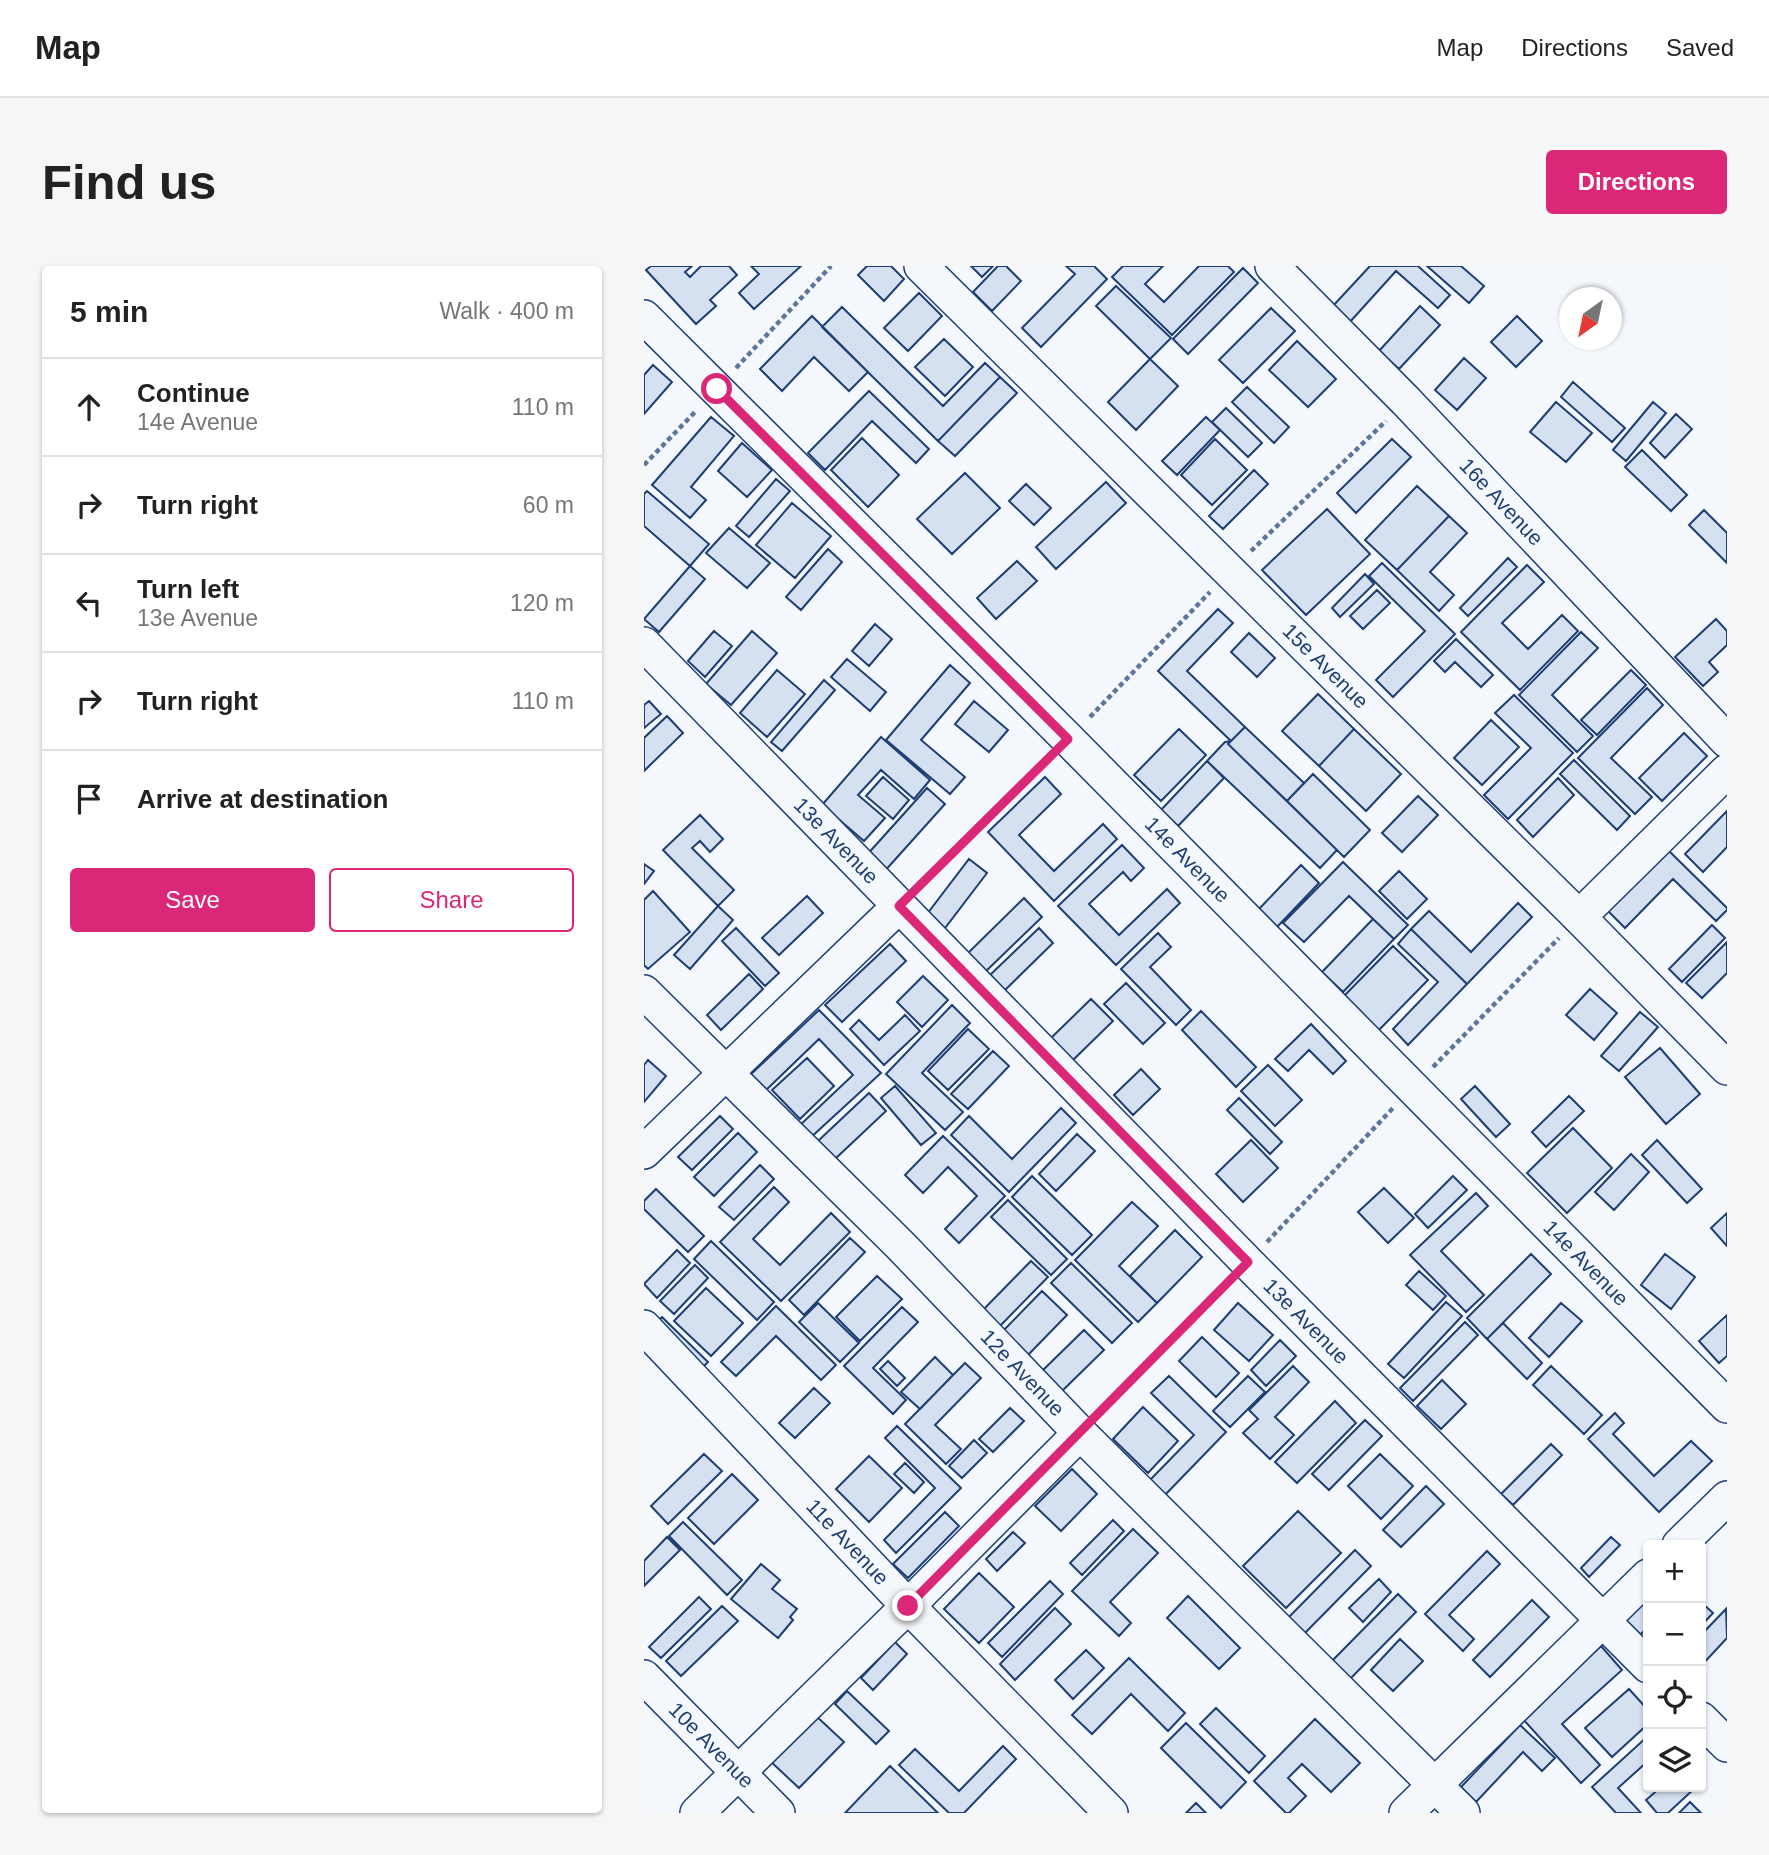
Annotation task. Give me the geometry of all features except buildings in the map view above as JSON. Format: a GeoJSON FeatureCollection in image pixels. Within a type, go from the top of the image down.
{"type":"FeatureCollection","features":[{"type":"Feature","properties":{"kind":"street","name":"15e Avenue"},"geometry":{"type":"LineString","coordinates":[[921,266],[1579,917],[1727,1068]]}},
{"type":"Feature","properties":{"kind":"street","name":"16e Avenue"},"geometry":{"type":"LineString","coordinates":[[1272,266],[1406,401],[1727,741]]}},
{"type":"Feature","properties":{"kind":"street","name":"14e Avenue"},"geometry":{"type":"LineString","coordinates":[[644,317],[1068,739],[1727,1406]]}},
{"type":"Feature","properties":{"kind":"street","name":"13e Avenue"},"geometry":{"type":"LineString","coordinates":[[644,645],[1643,1661]]}},
{"type":"Feature","properties":{"kind":"street"},"geometry":{"type":"LineString","coordinates":[[1579,917],[1727,771]]}},
{"type":"Feature","properties":{"kind":"street"},"geometry":{"type":"LineString","coordinates":[[644,1152],[899,906]]}},
{"type":"Feature","properties":{"kind":"street","name":"12e Avenue"},"geometry":{"type":"LineString","coordinates":[[644,992],[901,1246],[1080,1433],[1463,1813]]}},
{"type":"Feature","properties":{"kind":"street","name":"11e Avenue"},"geometry":{"type":"LineString","coordinates":[[644,1327],[908,1606],[1111,1813]]}},
{"type":"Feature","properties":{"kind":"street"},"geometry":{"type":"LineString","coordinates":[[697,1813],[1080,1433]]}},
{"type":"Feature","properties":{"kind":"street"},"geometry":{"type":"LineString","coordinates":[[1684,1540],[1727,1499]]}},
{"type":"Feature","properties":{"kind":"street"},"geometry":{"type":"LineString","coordinates":[[1406,1813],[1643,1581]]}},
{"type":"Feature","properties":{"kind":"street","name":"10e Avenue"},"geometry":{"type":"LineString","coordinates":[[644,1677],[778,1813]]}},
{"type":"Feature","properties":{"kind":"street"},"geometry":{"type":"LineString","coordinates":[[1706,1724],[1727,1745]]}},
{"type":"Feature","properties":{"kind":"path"},"geometry":{"type":"LineString","coordinates":[[899,906],[1068,739],[1230,572],[1406,401]]}},
{"type":"Feature","properties":{"kind":"path"},"geometry":{"type":"LineString","coordinates":[[1080,1433],[1248,1262]]}},
{"type":"Feature","properties":{"kind":"route"},"geometry":{"type":"LineString","coordinates":[[717,389],[1068,739],[899,906],[1248,1262],[908,1606]]}}]}
